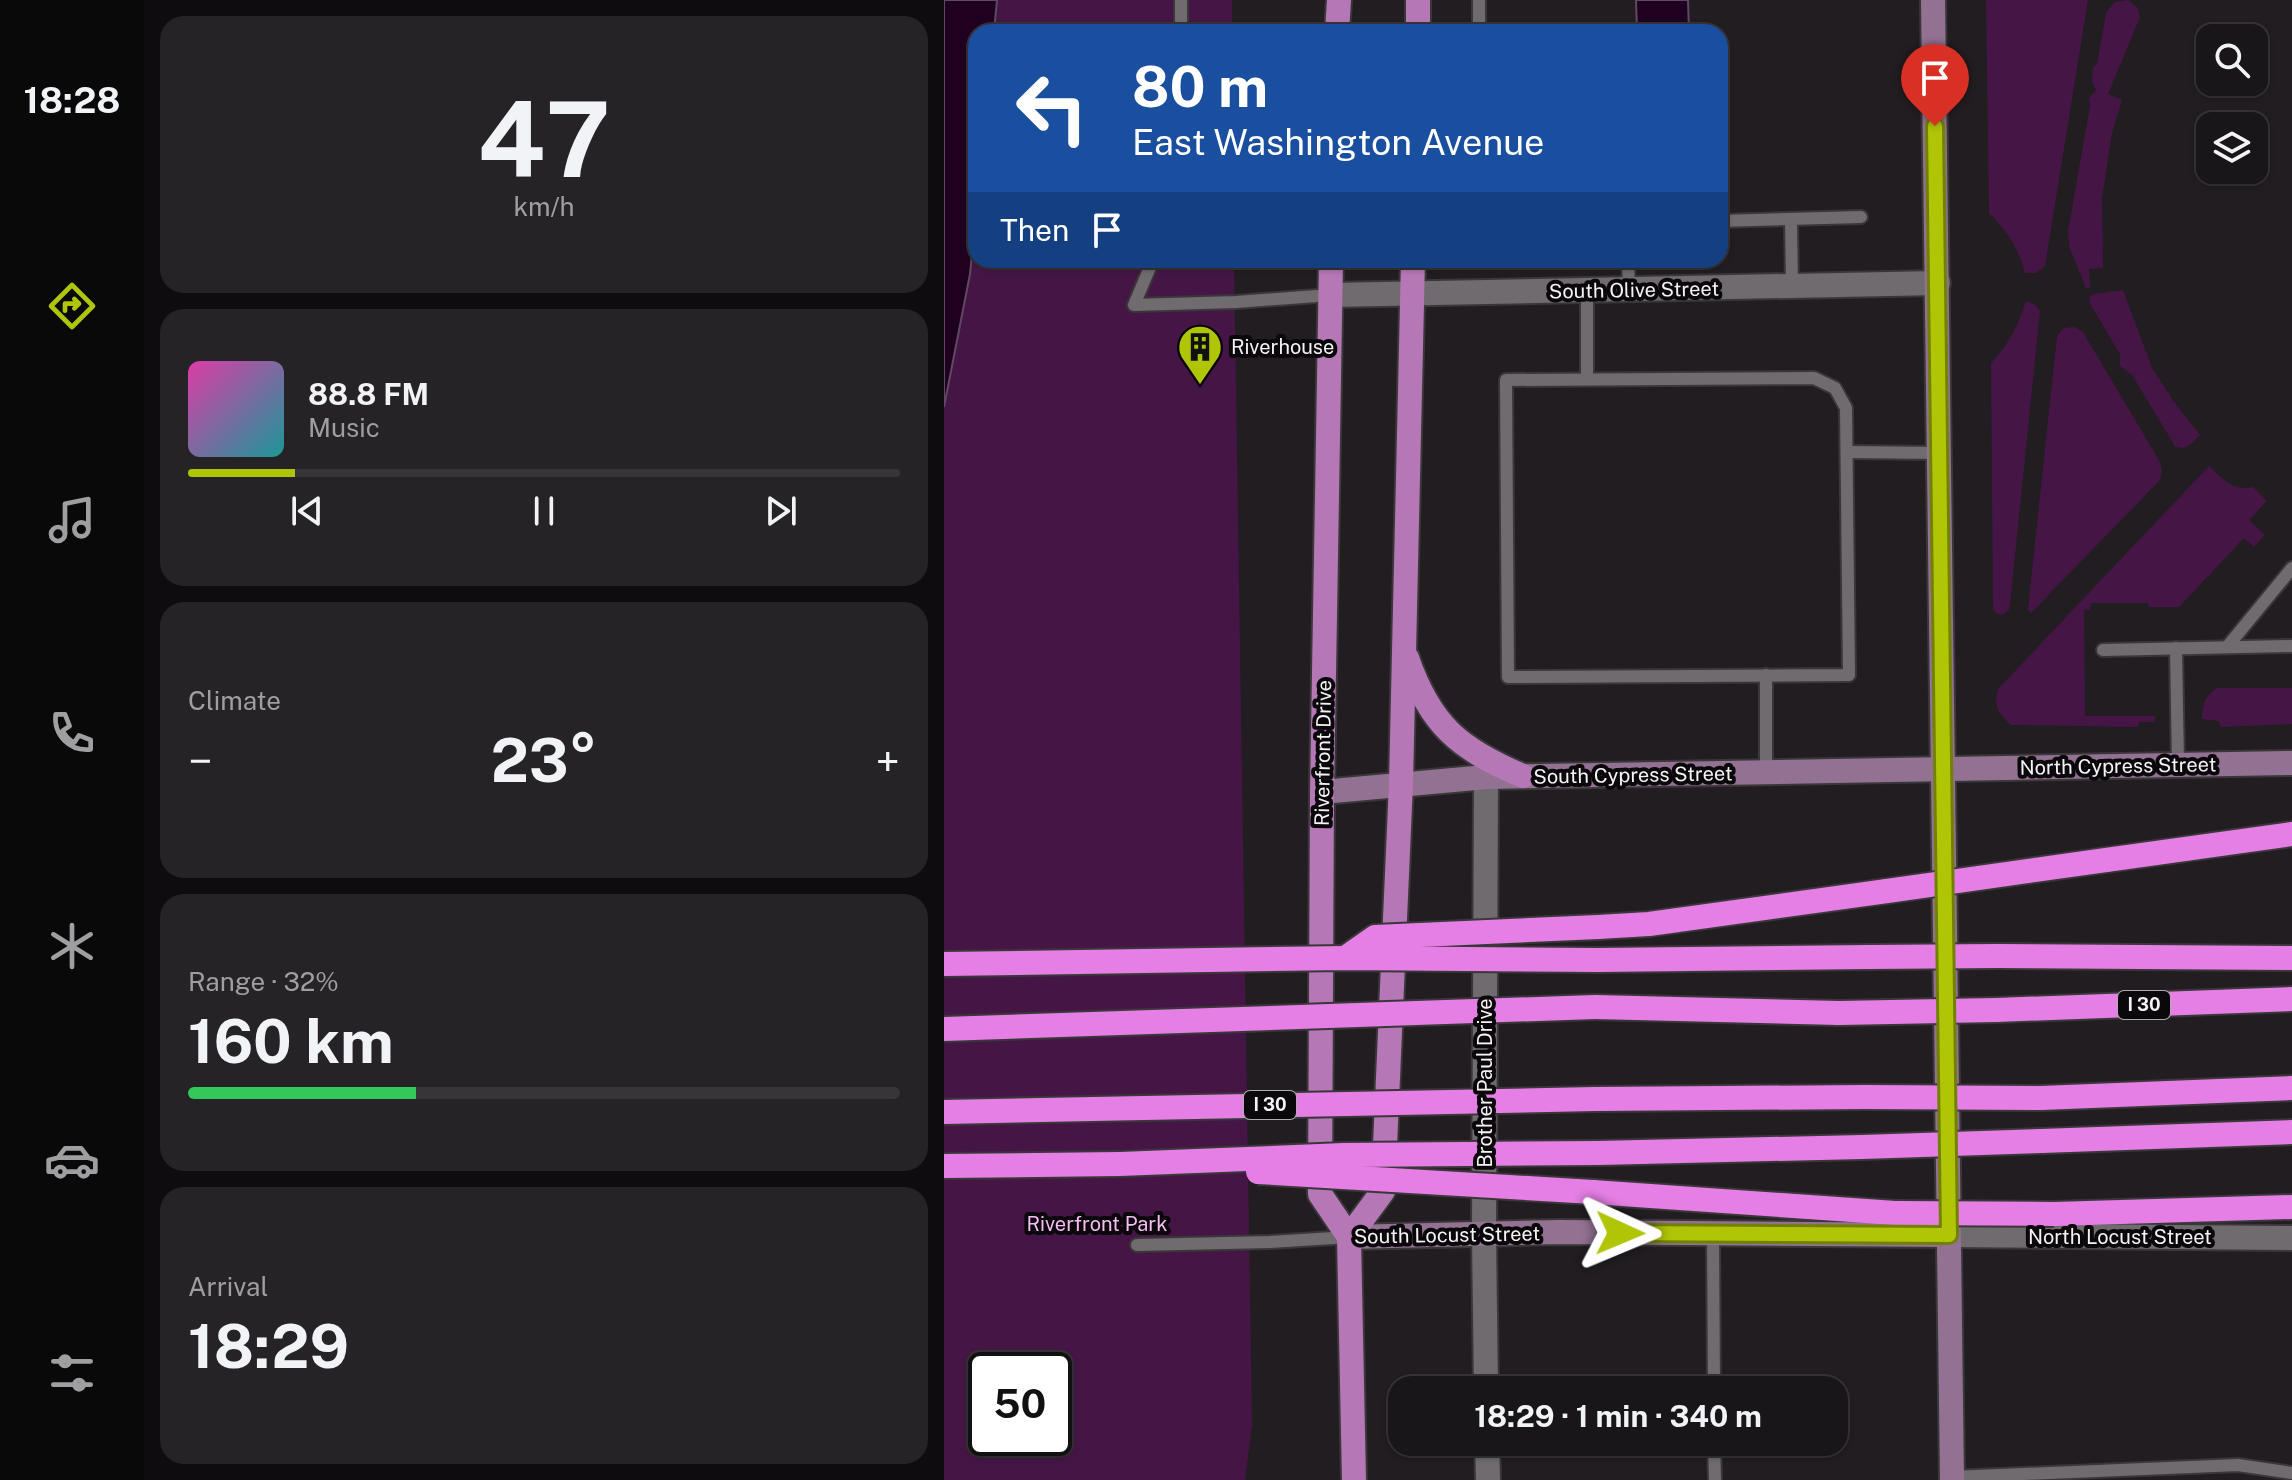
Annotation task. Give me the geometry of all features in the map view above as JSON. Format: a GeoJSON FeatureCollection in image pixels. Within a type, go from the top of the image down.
{"type":"FeatureCollection","features":[{"type":"Feature","properties":{"kind":"highway"},"geometry":{"type":"LineString","coordinates":[[1345,958],[1375,937],[1649,924],[2292,834]]}},
{"type":"Feature","properties":{"kind":"highway"},"geometry":{"type":"LineString","coordinates":[[944,964],[1345,958],[2292,958]]}},
{"type":"Feature","properties":{"kind":"highway","name":"I 30"},"geometry":{"type":"LineString","coordinates":[[944,1029],[1595,1007],[1839,1013],[2292,999]]}},
{"type":"Feature","properties":{"kind":"highway","name":"I 30"},"geometry":{"type":"LineString","coordinates":[[944,1112],[1595,1099],[2041,1098],[2292,1088]]}},
{"type":"Feature","properties":{"kind":"highway"},"geometry":{"type":"LineString","coordinates":[[944,1166],[1120,1164],[1344,1155],[1862,1147],[2292,1132]]}},
{"type":"Feature","properties":{"kind":"highway"},"geometry":{"type":"LineString","coordinates":[[1120,1164],[1895,1213],[2054,1214],[2292,1207]]}},
{"type":"Feature","properties":{"kind":"main road"},"geometry":{"type":"LineString","coordinates":[[1338,24],[1339,0]]}},
{"type":"Feature","properties":{"kind":"main road"},"geometry":{"type":"LineString","coordinates":[[1418,0],[1418,24]]}},
{"type":"Feature","properties":{"kind":"main road"},"geometry":{"type":"LineString","coordinates":[[1933,0],[1952,1479]]}},
{"type":"Feature","properties":{"kind":"main road","name":"Riverfront Drive"},"geometry":{"type":"LineString","coordinates":[[1331,268],[1322,792],[1320,1194],[1349,1237]]}},
{"type":"Feature","properties":{"kind":"main road"},"geometry":{"type":"LineString","coordinates":[[1354,1480],[1349,1237],[1383,1191],[1401,783],[1413,268]]}},
{"type":"Feature","properties":{"kind":"main road"},"geometry":{"type":"LineString","coordinates":[[1403,646],[1414,680],[1430,711],[1458,741],[1488,761],[1523,776]]}},
{"type":"Feature","properties":{"kind":"main road","name":"North Cypress Street"},"geometry":{"type":"LineString","coordinates":[[1944,768],[2292,763]]}},
{"type":"Feature","properties":{"kind":"main road","name":"South Cypress Street"},"geometry":{"type":"LineString","coordinates":[[1322,792],[1486,777],[1944,768]]}},
{"type":"Feature","properties":{"kind":"main road","name":"South Locust Street"},"geometry":{"type":"LineString","coordinates":[[1349,1237],[1559,1232],[1949,1235]]}},
{"type":"Feature","properties":{"kind":"street","name":"South Olive Street"},"geometry":{"type":"LineString","coordinates":[[1330,295],[1938,283]]}},
{"type":"Feature","properties":{"kind":"street","name":"Brother Paul Drive"},"geometry":{"type":"LineString","coordinates":[[1486,777],[1486,1376]]}},
{"type":"Feature","properties":{"kind":"street","name":"North Locust Street"},"geometry":{"type":"LineString","coordinates":[[1949,1235],[2292,1238]]}},
{"type":"Feature","properties":{"kind":"street"},"geometry":{"type":"LineString","coordinates":[[1487,1456],[1488,1480]]}},
{"type":"Feature","properties":{"kind":"lane"},"geometry":{"type":"LineString","coordinates":[[1181,0],[1181,24]]}},
{"type":"Feature","properties":{"kind":"lane"},"geometry":{"type":"LineString","coordinates":[[1479,0],[1479,24]]}},
{"type":"Feature","properties":{"kind":"lane"},"geometry":{"type":"LineString","coordinates":[[1728,221],[1861,217]]}},
{"type":"Feature","properties":{"kind":"lane"},"geometry":{"type":"LineString","coordinates":[[1791,219],[1792,286]]}},
{"type":"Feature","properties":{"kind":"lane"},"geometry":{"type":"LineString","coordinates":[[1150,268],[1134,305],[1330,295]]}},
{"type":"Feature","properties":{"kind":"lane"},"geometry":{"type":"LineString","coordinates":[[1628,268],[1629,290]]}},
{"type":"Feature","properties":{"kind":"lane"},"geometry":{"type":"LineString","coordinates":[[1587,291],[1587,379]]}},
{"type":"Feature","properties":{"kind":"lane"},"geometry":{"type":"LineString","coordinates":[[1814,378],[1825,381],[1842,397],[1846,408],[1847,452],[1849,675],[1508,677],[1506,380],[1814,378]]}},
{"type":"Feature","properties":{"kind":"lane"},"geometry":{"type":"LineString","coordinates":[[1847,452],[1940,453]]}},
{"type":"Feature","properties":{"kind":"lane"},"geometry":{"type":"LineString","coordinates":[[2227,647],[2292,568]]}},
{"type":"Feature","properties":{"kind":"lane"},"geometry":{"type":"LineString","coordinates":[[2103,650],[2292,646]]}},
{"type":"Feature","properties":{"kind":"lane"},"geometry":{"type":"LineString","coordinates":[[2176,648],[2178,765]]}},
{"type":"Feature","properties":{"kind":"lane"},"geometry":{"type":"LineString","coordinates":[[1766,675],[1766,773]]}},
{"type":"Feature","properties":{"kind":"lane"},"geometry":{"type":"LineString","coordinates":[[1713,1234],[1714,1376]]}},
{"type":"Feature","properties":{"kind":"lane","name":"South Locust Street"},"geometry":{"type":"LineString","coordinates":[[1137,1245],[1349,1237]]}},
{"type":"Feature","properties":{"kind":"lane"},"geometry":{"type":"LineString","coordinates":[[1714,1456],[1715,1480]]}},
{"type":"Feature","properties":{"kind":"lane"},"geometry":{"type":"LineString","coordinates":[[1952,1479],[2238,1465],[2292,1473]]}},
{"type":"Feature","properties":{"kind":"green space"},"geometry":{"type":"Polygon","coordinates":[[[997,0],[1232,0],[1232,24],[995,24],[997,0]]]}},
{"type":"Feature","properties":{"kind":"green space"},"geometry":{"type":"Polygon","coordinates":[[[1986,0],[2088,0],[2045,266],[2036,273],[2025,273],[2012,241],[1989,213],[1986,0]]]}},
{"type":"Feature","properties":{"kind":"green space"},"geometry":{"type":"Polygon","coordinates":[[[2128,0],[2137,7],[2140,17],[2108,94],[2122,100],[2112,133],[2102,198],[2103,268],[2089,269],[2090,288],[2086,288],[2069,246],[2068,231],[2089,98],[2096,90],[2092,82],[2093,68],[2097,64],[2106,13],[2115,2],[2128,0]]]}},
{"type":"Feature","properties":{"kind":"green space","name":"Riverfront Park"},"geometry":{"type":"Polygon","coordinates":[[[971,268],[1234,268],[1252,1425],[1245,1480],[944,1480],[944,407],[971,268]]]}},
{"type":"Feature","properties":{"kind":"green space"},"geometry":{"type":"Polygon","coordinates":[[[2123,290],[2152,368],[2200,435],[2186,447],[2175,446],[2132,375],[2120,366],[2120,354],[2089,302],[2094,294],[2123,290]]]}},
{"type":"Feature","properties":{"kind":"green space"},"geometry":{"type":"Polygon","coordinates":[[[2026,301],[2036,305],[2040,311],[2010,604],[2009,610],[2002,615],[1993,609],[1991,363],[2012,334],[2026,301]]]}},
{"type":"Feature","properties":{"kind":"green space"},"geometry":{"type":"Polygon","coordinates":[[[2074,327],[2083,332],[2160,462],[2162,472],[2159,481],[2031,613],[2028,609],[2057,336],[2064,328],[2074,327]]]}},
{"type":"Feature","properties":{"kind":"green space"},"geometry":{"type":"Polygon","coordinates":[[[2209,466],[2234,486],[2253,487],[2267,501],[2249,520],[2265,535],[2254,547],[2244,538],[2179,607],[2149,607],[2148,603],[2091,603],[2090,610],[2084,610],[2085,716],[2155,716],[2155,722],[2139,722],[2138,727],[2011,725],[1998,709],[1996,699],[1999,688],[2209,466]]]}},
{"type":"Feature","properties":{"kind":"green space"},"geometry":{"type":"Polygon","coordinates":[[[2217,688],[2292,688],[2292,724],[2220,727],[2219,721],[2202,719],[2205,701],[2217,688]]]}},
{"type":"Feature","properties":{"kind":"shaded area"},"geometry":{"type":"Polygon","coordinates":[[[944,0],[997,0],[995,24],[968,24],[968,268],[971,268],[944,407],[944,0]]]}},
{"type":"Feature","properties":{"kind":"shaded area"},"geometry":{"type":"Polygon","coordinates":[[[1636,0],[1688,0],[1689,24],[1637,24],[1636,0]]]}},
{"type":"Feature","properties":{"kind":"place","name":"Riverhouse"},"geometry":{"type":"Point","coordinates":[1200,386]}},
{"type":"Feature","properties":{"kind":"route"},"geometry":{"type":"LineString","coordinates":[[1620,1233],[1949,1235],[1935,126]]}}]}
